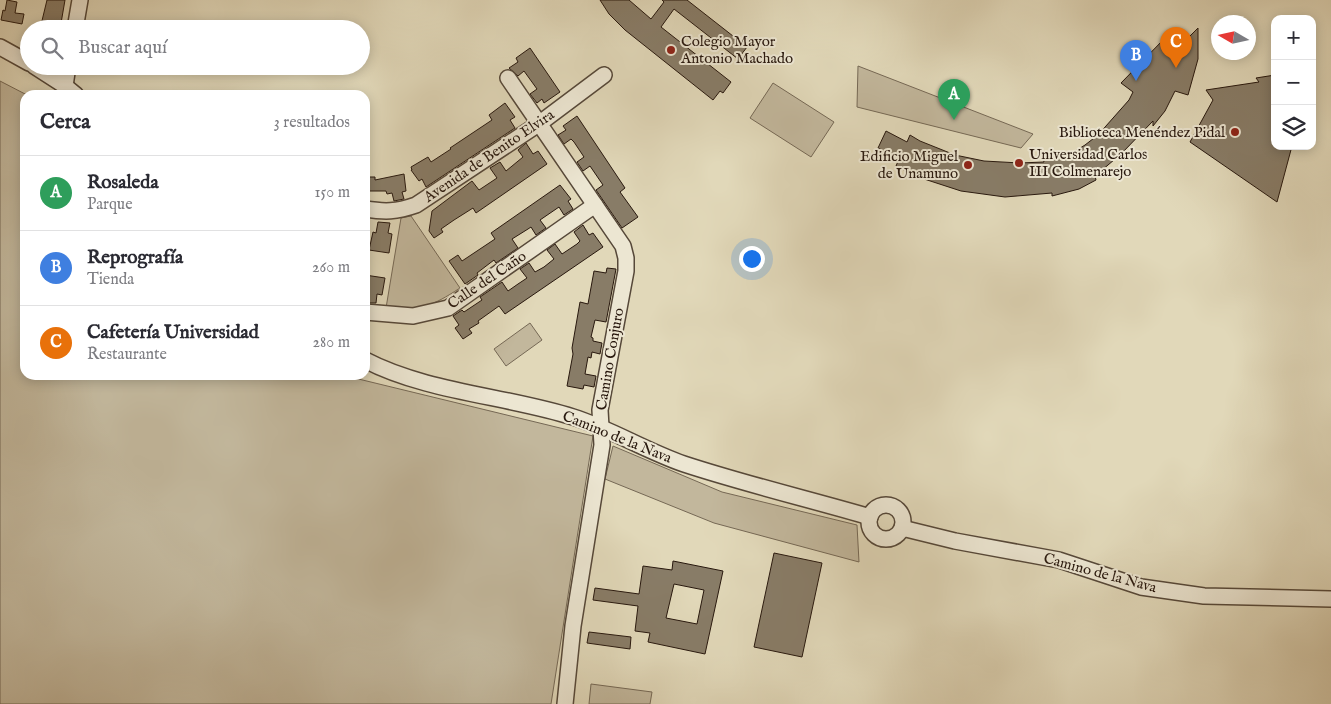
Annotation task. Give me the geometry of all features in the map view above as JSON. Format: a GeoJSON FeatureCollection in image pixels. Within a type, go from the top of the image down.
{"type":"FeatureCollection","features":[{"type":"Feature","properties":{"kind":"street"},"geometry":{"type":"LineString","coordinates":[[77,20],[80,0]]}},
{"type":"Feature","properties":{"kind":"street"},"geometry":{"type":"LineString","coordinates":[[0,47],[20,58]]}},
{"type":"Feature","properties":{"kind":"street"},"geometry":{"type":"LineString","coordinates":[[48,75],[70,90]]}},
{"type":"Feature","properties":{"kind":"street"},"geometry":{"type":"LineString","coordinates":[[69,75],[70,90]]}},
{"type":"Feature","properties":{"kind":"street","name":"Avenida de Benito Elvira"},"geometry":{"type":"LineString","coordinates":[[370,210],[382,212],[400,211],[416,205],[540,123],[604,75]]}},
{"type":"Feature","properties":{"kind":"street","name":"Camino Conjuro"},"geometry":{"type":"LineString","coordinates":[[508,78],[623,246],[626,258],[626,271],[600,410],[602,445],[573,626],[565,704]]}},
{"type":"Feature","properties":{"kind":"street","name":"Calle del Caño"},"geometry":{"type":"LineString","coordinates":[[370,312],[413,316],[448,308],[595,205]]}},
{"type":"Feature","properties":{"kind":"street","name":"Camino de la Nava"},"geometry":{"type":"LineString","coordinates":[[370,363],[418,380],[572,416],[683,463],[870,517]]}},
{"type":"Feature","properties":{"kind":"street"},"geometry":{"type":"LineString","coordinates":[[885,504],[892,505],[902,515],[902,528],[893,538],[880,538],[870,529],[869,523],[873,510],[885,504]]}},
{"type":"Feature","properties":{"kind":"street","name":"Camino de la Nava"},"geometry":{"type":"LineString","coordinates":[[902,528],[955,541],[1059,560],[1141,587],[1204,596],[1331,599]]}},
{"type":"Feature","properties":{"kind":"shaded area"},"geometry":{"type":"Polygon","coordinates":[[[858,66],[1033,134],[1021,148],[857,107],[858,66]]]}},
{"type":"Feature","properties":{"kind":"shaded area"},"geometry":{"type":"Polygon","coordinates":[[[0,81],[20,91],[20,380],[363,380],[593,436],[551,704],[0,704],[0,81]]]}},
{"type":"Feature","properties":{"kind":"shaded area"},"geometry":{"type":"Polygon","coordinates":[[[773,83],[834,122],[811,157],[750,118],[773,83]]]}},
{"type":"Feature","properties":{"kind":"shaded area"},"geometry":{"type":"Polygon","coordinates":[[[411,216],[460,288],[425,306],[417,308],[386,308],[401,218],[411,216]]]}},
{"type":"Feature","properties":{"kind":"shaded area"},"geometry":{"type":"Polygon","coordinates":[[[530,323],[542,340],[506,366],[494,349],[530,323]]]}},
{"type":"Feature","properties":{"kind":"shaded area"},"geometry":{"type":"Polygon","coordinates":[[[613,446],[722,492],[857,525],[859,562],[714,523],[605,479],[613,446]]]}},
{"type":"Feature","properties":{"kind":"shaded area"},"geometry":{"type":"Polygon","coordinates":[[[591,684],[652,692],[650,704],[589,704],[591,684]]]}},
{"type":"Feature","properties":{"kind":"building"},"geometry":{"type":"Polygon","coordinates":[[[7,0],[17,2],[15,13],[24,14],[23,20],[20,20],[20,24],[1,20],[3,10],[5,11],[7,0]]]}},
{"type":"Feature","properties":{"kind":"building"},"geometry":{"type":"Polygon","coordinates":[[[47,0],[65,0],[62,20],[42,20],[47,0]]]}},
{"type":"Feature","properties":{"kind":"building","name":"Colegio Mayor Antonio Machado"},"geometry":{"type":"Polygon","coordinates":[[[600,0],[629,0],[651,19],[664,2],[662,0],[687,0],[747,47],[738,59],[674,9],[661,27],[731,82],[723,93],[720,91],[713,100],[625,30],[609,14],[600,0]]]}},
{"type":"Feature","properties":{"kind":"building"},"geometry":{"type":"Polygon","coordinates":[[[1198,28],[1198,59],[1188,95],[1175,91],[1165,111],[1153,126],[1153,121],[1121,154],[1095,176],[1096,180],[1079,189],[1052,196],[1052,193],[1005,197],[961,191],[918,177],[896,166],[899,159],[878,148],[886,131],[907,142],[910,135],[955,155],[984,161],[1044,162],[1043,158],[1065,154],[1066,157],[1098,135],[1129,100],[1133,92],[1121,83],[1165,38],[1188,38],[1198,28]]]}},
{"type":"Feature","properties":{"kind":"building"},"geometry":{"type":"Polygon","coordinates":[[[530,48],[560,92],[544,103],[542,99],[537,103],[530,94],[537,89],[524,71],[518,76],[509,68],[518,62],[516,58],[530,48]]]}},
{"type":"Feature","properties":{"kind":"building","name":"Biblioteca Menéndez Pidal"},"geometry":{"type":"Polygon","coordinates":[[[1271,76],[1271,150],[1291,150],[1277,202],[1190,142],[1213,100],[1206,90],[1259,82],[1256,78],[1271,76]]]}},
{"type":"Feature","properties":{"kind":"building"},"geometry":{"type":"Polygon","coordinates":[[[505,103],[515,117],[510,120],[515,128],[426,187],[422,179],[419,181],[411,167],[428,157],[431,162],[451,149],[492,120],[489,115],[505,103]]]}},
{"type":"Feature","properties":{"kind":"building"},"geometry":{"type":"Polygon","coordinates":[[[577,116],[625,188],[620,192],[638,217],[622,228],[596,190],[603,185],[590,166],[583,171],[577,162],[584,157],[574,142],[571,139],[564,144],[558,135],[566,130],[563,126],[577,116]]]}},
{"type":"Feature","properties":{"kind":"building"},"geometry":{"type":"Polygon","coordinates":[[[526,143],[533,154],[538,151],[547,164],[476,213],[473,208],[454,220],[441,229],[443,232],[434,238],[429,231],[432,211],[472,181],[479,190],[497,178],[490,168],[500,162],[506,171],[523,157],[518,150],[526,143]]]}},
{"type":"Feature","properties":{"kind":"building"},"geometry":{"type":"Polygon","coordinates":[[[404,174],[406,191],[402,192],[404,199],[394,201],[392,193],[370,191],[370,177],[375,177],[375,180],[404,174]]]}},
{"type":"Feature","properties":{"kind":"building"},"geometry":{"type":"Polygon","coordinates":[[[560,185],[571,199],[568,201],[573,209],[564,215],[559,207],[540,220],[546,228],[536,235],[531,227],[512,239],[518,248],[496,263],[494,260],[465,284],[449,261],[458,255],[462,261],[495,239],[491,233],[560,185]]]}},
{"type":"Feature","properties":{"kind":"building"},"geometry":{"type":"Polygon","coordinates":[[[378,222],[390,223],[388,233],[392,234],[389,253],[370,250],[373,232],[376,233],[378,222]]]}},
{"type":"Feature","properties":{"kind":"building"},"geometry":{"type":"Polygon","coordinates":[[[583,225],[589,235],[593,233],[603,247],[505,314],[499,306],[469,329],[472,333],[463,339],[455,328],[459,325],[453,316],[462,310],[464,312],[482,300],[480,297],[502,282],[508,291],[527,278],[520,269],[529,263],[535,272],[544,267],[554,259],[547,250],[555,244],[562,254],[577,244],[580,241],[574,232],[583,225]]]}},
{"type":"Feature","properties":{"kind":"building"},"geometry":{"type":"Polygon","coordinates":[[[607,268],[616,269],[606,322],[595,320],[591,337],[593,341],[602,343],[600,354],[592,352],[591,358],[588,357],[585,374],[596,376],[594,387],[584,385],[583,389],[567,386],[580,302],[588,304],[594,271],[606,273],[607,268]]]}},
{"type":"Feature","properties":{"kind":"building"},"geometry":{"type":"Polygon","coordinates":[[[370,276],[385,278],[382,295],[377,294],[376,303],[370,303],[370,276]]]}},
{"type":"Feature","properties":{"kind":"building"},"geometry":{"type":"Polygon","coordinates":[[[774,553],[822,563],[802,657],[754,647],[774,553]]]}},
{"type":"Feature","properties":{"kind":"building"},"geometry":{"type":"Polygon","coordinates":[[[673,561],[723,571],[705,654],[648,642],[650,633],[635,631],[638,606],[593,600],[595,588],[639,594],[643,566],[672,570],[673,561]],[[674,584],[666,618],[697,624],[704,590],[674,584]]]}},
{"type":"Feature","properties":{"kind":"building"},"geometry":{"type":"Polygon","coordinates":[[[589,632],[631,637],[630,649],[587,643],[589,632]]]}},
{"type":"Feature","properties":{"kind":"place","name":"Colegio Mayor Antonio Machado"},"geometry":{"type":"Point","coordinates":[671,50]}},
{"type":"Feature","properties":{"kind":"place","name":"Cafetería Universidad"},"geometry":{"type":"Point","coordinates":[1176,68]}},
{"type":"Feature","properties":{"kind":"place","name":"Reprografía"},"geometry":{"type":"Point","coordinates":[1136,81]}},
{"type":"Feature","properties":{"kind":"place","name":"Rosaleda"},"geometry":{"type":"Point","coordinates":[954,120]}},
{"type":"Feature","properties":{"kind":"place","name":"Biblioteca Menéndez Pidal"},"geometry":{"type":"Point","coordinates":[1235,132]}},
{"type":"Feature","properties":{"kind":"place","name":"Universidad Carlos III Colmenarejo"},"geometry":{"type":"Point","coordinates":[1019,163]}},
{"type":"Feature","properties":{"kind":"place","name":"Edificio Miguel de Unamuno"},"geometry":{"type":"Point","coordinates":[968,165]}}]}
